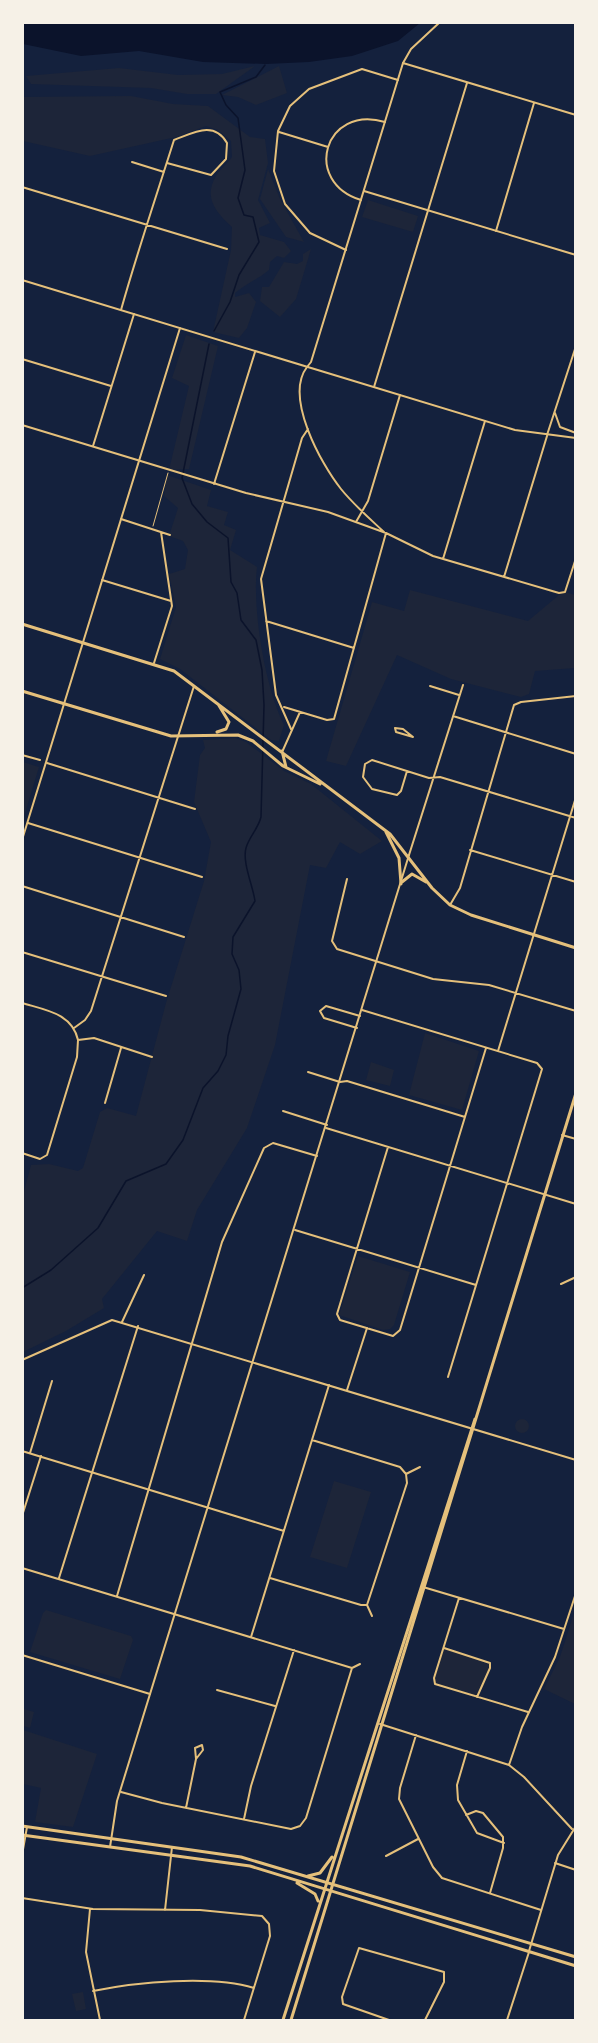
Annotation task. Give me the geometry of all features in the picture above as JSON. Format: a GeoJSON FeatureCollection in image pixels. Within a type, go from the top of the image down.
{"type":"FeatureCollection","features":[{"type":"Feature","properties":{"kind":"main road"},"geometry":{"type":"LineString","coordinates":[[22,624],[174,671],[385,831],[409,855],[428,883],[450,904],[471,915],[576,948]]}},
{"type":"Feature","properties":{"kind":"main road"},"geometry":{"type":"LineString","coordinates":[[22,691],[176,737],[237,735],[259,745],[291,770],[324,786]]}},
{"type":"Feature","properties":{"kind":"main road"},"geometry":{"type":"LineString","coordinates":[[213,734],[226,729],[229,722],[215,700]]}},
{"type":"Feature","properties":{"kind":"main road"},"geometry":{"type":"LineString","coordinates":[[269,755],[282,751]]}},
{"type":"Feature","properties":{"kind":"main road"},"geometry":{"type":"LineString","coordinates":[[282,751],[284,764],[291,770]]}},
{"type":"Feature","properties":{"kind":"main road"},"geometry":{"type":"LineString","coordinates":[[385,831],[399,858],[401,884]]}},
{"type":"Feature","properties":{"kind":"main road"},"geometry":{"type":"LineString","coordinates":[[401,884],[412,874],[428,883]]}},
{"type":"Feature","properties":{"kind":"main road"},"geometry":{"type":"LineString","coordinates":[[283,2020],[476,1418],[576,1093]]}},
{"type":"Feature","properties":{"kind":"main road"},"geometry":{"type":"LineString","coordinates":[[291,2020],[426,1587],[472,1429]]}},
{"type":"Feature","properties":{"kind":"main road"},"geometry":{"type":"LineString","coordinates":[[25,1827],[241,1857],[576,1957]]}},
{"type":"Feature","properties":{"kind":"main road"},"geometry":{"type":"LineString","coordinates":[[24,1835],[250,1866],[576,1966]]}},
{"type":"Feature","properties":{"kind":"main road"},"geometry":{"type":"LineString","coordinates":[[307,1876],[320,1874],[336,1850]]}},
{"type":"Feature","properties":{"kind":"main road"},"geometry":{"type":"LineString","coordinates":[[290,1879],[315,1894],[318,1906]]}},
{"type":"Feature","properties":{"kind":"street"},"geometry":{"type":"LineString","coordinates":[[386,533],[362,512],[328,471],[308,429],[299,392],[307,367],[311,362],[403,63],[411,49],[440,22]]}},
{"type":"Feature","properties":{"kind":"street"},"geometry":{"type":"LineString","coordinates":[[403,63],[576,115]]}},
{"type":"Feature","properties":{"kind":"street"},"geometry":{"type":"LineString","coordinates":[[346,250],[310,233],[285,204],[274,171],[278,131],[290,106],[309,89],[362,69],[398,80]]}},
{"type":"Feature","properties":{"kind":"street"},"geometry":{"type":"LineString","coordinates":[[374,387],[467,83]]}},
{"type":"Feature","properties":{"kind":"street"},"geometry":{"type":"LineString","coordinates":[[496,231],[534,103]]}},
{"type":"Feature","properties":{"kind":"street"},"geometry":{"type":"LineString","coordinates":[[361,200],[344,192],[332,179],[326,161],[328,147],[337,132],[352,121],[365,118],[385,122]]}},
{"type":"Feature","properties":{"kind":"street"},"geometry":{"type":"LineString","coordinates":[[121,310],[166,163],[174,140],[203,129],[219,134],[227,143],[226,159],[211,175],[166,163]]}},
{"type":"Feature","properties":{"kind":"street"},"geometry":{"type":"LineString","coordinates":[[278,131],[328,147]]}},
{"type":"Feature","properties":{"kind":"street"},"geometry":{"type":"LineString","coordinates":[[132,162],[164,172]]}},
{"type":"Feature","properties":{"kind":"street"},"geometry":{"type":"LineString","coordinates":[[22,187],[227,249]]}},
{"type":"Feature","properties":{"kind":"street"},"geometry":{"type":"LineString","coordinates":[[364,191],[576,255]]}},
{"type":"Feature","properties":{"kind":"street"},"geometry":{"type":"LineString","coordinates":[[22,280],[485,421],[547,436],[576,438]]}},
{"type":"Feature","properties":{"kind":"street"},"geometry":{"type":"LineString","coordinates":[[93,446],[134,314]]}},
{"type":"Feature","properties":{"kind":"street"},"geometry":{"type":"LineString","coordinates":[[22,840],[180,328]]}},
{"type":"Feature","properties":{"kind":"street"},"geometry":{"type":"LineString","coordinates":[[504,577],[576,346]]}},
{"type":"Feature","properties":{"kind":"street"},"geometry":{"type":"LineString","coordinates":[[214,484],[255,351]]}},
{"type":"Feature","properties":{"kind":"street"},"geometry":{"type":"LineString","coordinates":[[22,359],[111,386]]}},
{"type":"Feature","properties":{"kind":"street"},"geometry":{"type":"LineString","coordinates":[[356,522],[368,501],[400,395]]}},
{"type":"Feature","properties":{"kind":"street"},"geometry":{"type":"LineString","coordinates":[[555,413],[560,427],[576,433]]}},
{"type":"Feature","properties":{"kind":"street"},"geometry":{"type":"LineString","coordinates":[[443,559],[485,421]]}},
{"type":"Feature","properties":{"kind":"street"},"geometry":{"type":"LineString","coordinates":[[22,425],[214,484],[317,508],[386,533],[443,559],[559,594],[565,592],[576,558]]}},
{"type":"Feature","properties":{"kind":"street"},"geometry":{"type":"LineString","coordinates":[[291,729],[276,693],[261,574],[303,436],[308,429]]}},
{"type":"Feature","properties":{"kind":"street"},"geometry":{"type":"LineString","coordinates":[[121,519],[170,535]]}},
{"type":"Feature","properties":{"kind":"street"},"geometry":{"type":"LineString","coordinates":[[154,663],[172,602],[161,532]]}},
{"type":"Feature","properties":{"kind":"street"},"geometry":{"type":"LineString","coordinates":[[282,706],[331,721],[335,717],[386,533]]}},
{"type":"Feature","properties":{"kind":"street"},"geometry":{"type":"LineString","coordinates":[[102,580],[172,602]]}},
{"type":"Feature","properties":{"kind":"street"},"geometry":{"type":"LineString","coordinates":[[266,621],[354,648]]}},
{"type":"Feature","properties":{"kind":"street"},"geometry":{"type":"LineString","coordinates":[[74,1028],[91,1013],[194,685]]}},
{"type":"Feature","properties":{"kind":"street"},"geometry":{"type":"LineString","coordinates":[[110,1847],[120,1791],[463,685]]}},
{"type":"Feature","properties":{"kind":"street"},"geometry":{"type":"LineString","coordinates":[[430,686],[459,695]]}},
{"type":"Feature","properties":{"kind":"street"},"geometry":{"type":"LineString","coordinates":[[450,904],[459,890],[506,732],[517,703],[576,696]]}},
{"type":"Feature","properties":{"kind":"street"},"geometry":{"type":"LineString","coordinates":[[282,751],[300,712]]}},
{"type":"Feature","properties":{"kind":"street"},"geometry":{"type":"LineString","coordinates":[[453,716],[576,753]]}},
{"type":"Feature","properties":{"kind":"street"},"geometry":{"type":"LineString","coordinates":[[395,728],[403,729],[413,737],[396,732],[395,728]]}},
{"type":"Feature","properties":{"kind":"street"},"geometry":{"type":"LineString","coordinates":[[22,755],[40,760]]}},
{"type":"Feature","properties":{"kind":"street"},"geometry":{"type":"LineString","coordinates":[[407,771],[401,791],[397,795],[372,789],[363,777],[364,766],[369,760],[488,791],[576,818]]}},
{"type":"Feature","properties":{"kind":"street"},"geometry":{"type":"LineString","coordinates":[[46,763],[195,809]]}},
{"type":"Feature","properties":{"kind":"street"},"geometry":{"type":"LineString","coordinates":[[498,1051],[576,797]]}},
{"type":"Feature","properties":{"kind":"street"},"geometry":{"type":"LineString","coordinates":[[28,823],[202,877]]}},
{"type":"Feature","properties":{"kind":"street"},"geometry":{"type":"LineString","coordinates":[[470,850],[576,882]]}},
{"type":"Feature","properties":{"kind":"street"},"geometry":{"type":"LineString","coordinates":[[347,879],[333,946],[337,949],[433,978],[486,984],[576,1011]]}},
{"type":"Feature","properties":{"kind":"street"},"geometry":{"type":"LineString","coordinates":[[22,886],[184,937]]}},
{"type":"Feature","properties":{"kind":"street"},"geometry":{"type":"LineString","coordinates":[[22,952],[166,996]]}},
{"type":"Feature","properties":{"kind":"street"},"geometry":{"type":"LineString","coordinates":[[22,1153],[44,1158],[77,1057],[78,1040],[74,1028],[59,1014],[23,1004]]}},
{"type":"Feature","properties":{"kind":"street"},"geometry":{"type":"LineString","coordinates":[[357,1028],[324,1018],[320,1011],[326,1006],[360,1016]]}},
{"type":"Feature","properties":{"kind":"street"},"geometry":{"type":"LineString","coordinates":[[362,1010],[498,1051],[542,1067],[448,1377]]}},
{"type":"Feature","properties":{"kind":"street"},"geometry":{"type":"LineString","coordinates":[[78,1040],[94,1038],[152,1056]]}},
{"type":"Feature","properties":{"kind":"street"},"geometry":{"type":"LineString","coordinates":[[105,1103],[122,1047]]}},
{"type":"Feature","properties":{"kind":"street"},"geometry":{"type":"LineString","coordinates":[[388,1147],[337,1317],[390,1336],[397,1335],[486,1048]]}},
{"type":"Feature","properties":{"kind":"street"},"geometry":{"type":"LineString","coordinates":[[308,1072],[340,1082],[347,1081],[465,1117]]}},
{"type":"Feature","properties":{"kind":"street"},"geometry":{"type":"LineString","coordinates":[[283,1111],[388,1147],[576,1204]]}},
{"type":"Feature","properties":{"kind":"street"},"geometry":{"type":"LineString","coordinates":[[562,1135],[576,1139]]}},
{"type":"Feature","properties":{"kind":"street"},"geometry":{"type":"LineString","coordinates":[[117,1596],[183,1381],[191,1342],[223,1240],[264,1148],[271,1143],[317,1156]]}},
{"type":"Feature","properties":{"kind":"street"},"geometry":{"type":"LineString","coordinates":[[295,1230],[476,1285]]}},
{"type":"Feature","properties":{"kind":"street"},"geometry":{"type":"LineString","coordinates":[[122,1322],[144,1275]]}},
{"type":"Feature","properties":{"kind":"street"},"geometry":{"type":"LineString","coordinates":[[561,1284],[576,1277]]}},
{"type":"Feature","properties":{"kind":"street"},"geometry":{"type":"LineString","coordinates":[[22,1360],[107,1320],[122,1322],[576,1460]]}},
{"type":"Feature","properties":{"kind":"street"},"geometry":{"type":"LineString","coordinates":[[59,1578],[138,1326]]}},
{"type":"Feature","properties":{"kind":"street"},"geometry":{"type":"LineString","coordinates":[[347,1390],[367,1328]]}},
{"type":"Feature","properties":{"kind":"street"},"geometry":{"type":"LineString","coordinates":[[30,1453],[52,1381]]}},
{"type":"Feature","properties":{"kind":"street"},"geometry":{"type":"LineString","coordinates":[[251,1637],[329,1385]]}},
{"type":"Feature","properties":{"kind":"street"},"geometry":{"type":"LineString","coordinates":[[312,1440],[400,1467],[406,1474],[406,1483],[367,1605],[372,1616]]}},
{"type":"Feature","properties":{"kind":"street"},"geometry":{"type":"LineString","coordinates":[[22,1451],[284,1531]]}},
{"type":"Feature","properties":{"kind":"street"},"geometry":{"type":"LineString","coordinates":[[22,1516],[41,1456]]}},
{"type":"Feature","properties":{"kind":"street"},"geometry":{"type":"LineString","coordinates":[[406,1474],[420,1467]]}},
{"type":"Feature","properties":{"kind":"street"},"geometry":{"type":"LineString","coordinates":[[22,1568],[352,1668],[360,1664]]}},
{"type":"Feature","properties":{"kind":"street"},"geometry":{"type":"LineString","coordinates":[[270,1578],[367,1605]]}},
{"type":"Feature","properties":{"kind":"street"},"geometry":{"type":"LineString","coordinates":[[421,1586],[564,1629]]}},
{"type":"Feature","properties":{"kind":"street"},"geometry":{"type":"LineString","coordinates":[[509,1765],[528,1712],[555,1657],[576,1593]]}},
{"type":"Feature","properties":{"kind":"street"},"geometry":{"type":"LineString","coordinates":[[459,1598],[434,1678],[435,1684],[528,1712]]}},
{"type":"Feature","properties":{"kind":"street"},"geometry":{"type":"LineString","coordinates":[[444,1648],[490,1663],[477,1697]]}},
{"type":"Feature","properties":{"kind":"street"},"geometry":{"type":"LineString","coordinates":[[244,1819],[251,1786],[294,1650]]}},
{"type":"Feature","properties":{"kind":"street"},"geometry":{"type":"LineString","coordinates":[[22,1655],[150,1694]]}},
{"type":"Feature","properties":{"kind":"street"},"geometry":{"type":"LineString","coordinates":[[120,1791],[186,1808],[291,1829],[298,1827],[306,1818],[352,1668]]}},
{"type":"Feature","properties":{"kind":"street"},"geometry":{"type":"LineString","coordinates":[[217,1690],[276,1707]]}},
{"type":"Feature","properties":{"kind":"street"},"geometry":{"type":"LineString","coordinates":[[378,1724],[509,1765],[524,1777],[572,1829]]}},
{"type":"Feature","properties":{"kind":"street"},"geometry":{"type":"LineString","coordinates":[[416,1735],[399,1796],[402,1808],[440,1876],[541,1910]]}},
{"type":"Feature","properties":{"kind":"street"},"geometry":{"type":"LineString","coordinates":[[467,1750],[456,1792],[466,1815],[480,1835],[504,1843]]}},
{"type":"Feature","properties":{"kind":"street"},"geometry":{"type":"LineString","coordinates":[[186,1808],[196,1759]]}},
{"type":"Feature","properties":{"kind":"street"},"geometry":{"type":"LineString","coordinates":[[466,1815],[478,1811],[484,1814],[501,1833],[504,1843],[489,1894]]}},
{"type":"Feature","properties":{"kind":"street"},"geometry":{"type":"LineString","coordinates":[[507,2020],[555,1863],[572,1829],[576,1826]]}},
{"type":"Feature","properties":{"kind":"street"},"geometry":{"type":"LineString","coordinates":[[22,1856],[25,1827]]}},
{"type":"Feature","properties":{"kind":"street"},"geometry":{"type":"LineString","coordinates":[[386,1856],[418,1839]]}},
{"type":"Feature","properties":{"kind":"street"},"geometry":{"type":"LineString","coordinates":[[165,1910],[172,1846]]}},
{"type":"Feature","properties":{"kind":"street"},"geometry":{"type":"LineString","coordinates":[[555,1863],[576,1870]]}},
{"type":"Feature","properties":{"kind":"street"},"geometry":{"type":"LineString","coordinates":[[22,1898],[90,1909],[255,1914],[264,1918],[270,1927],[270,1936],[244,2020]]}},
{"type":"Feature","properties":{"kind":"street"},"geometry":{"type":"LineString","coordinates":[[90,1909],[86,1952],[100,2020]]}},
{"type":"Feature","properties":{"kind":"street"},"geometry":{"type":"LineString","coordinates":[[389,2020],[343,2004],[342,1997],[359,1948],[444,1972],[445,1979],[425,2020]]}},
{"type":"Feature","properties":{"kind":"street"},"geometry":{"type":"LineString","coordinates":[[93,1991],[141,1983],[228,1982],[254,1988]]}},
{"type":"Feature","properties":{"kind":"lane"},"geometry":{"type":"LineString","coordinates":[[153,526],[168,473]]}},
{"type":"Feature","properties":{"kind":"shaded area"},"geometry":{"type":"Polygon","coordinates":[[[23,22],[420,23],[398,41],[352,56],[309,62],[266,64],[203,62],[139,51],[81,56],[23,44],[23,22]]]}},
{"type":"Feature","properties":{"kind":"shaded area"},"geometry":{"type":"Polygon","coordinates":[[[255,66],[216,94],[187,94],[151,88],[31,84],[26,76],[119,68],[178,75],[222,74],[255,66]]]}},
{"type":"Feature","properties":{"kind":"shaded area"},"geometry":{"type":"Polygon","coordinates":[[[279,66],[287,93],[256,105],[238,97],[222,95],[279,66]]]}},
{"type":"Feature","properties":{"kind":"shaded area"},"geometry":{"type":"Polygon","coordinates":[[[131,96],[173,104],[208,106],[250,137],[265,139],[268,163],[258,200],[270,223],[259,228],[260,235],[284,242],[291,251],[284,258],[277,256],[270,262],[269,270],[235,293],[235,297],[249,293],[256,302],[247,328],[239,338],[213,332],[231,250],[232,227],[216,210],[211,191],[219,171],[232,157],[231,141],[218,130],[206,126],[176,137],[90,156],[23,141],[23,97],[131,96]]]}},
{"type":"Feature","properties":{"kind":"shaded area"},"geometry":{"type":"Polygon","coordinates":[[[268,169],[280,199],[304,242],[286,237],[260,199],[268,169]]]}},
{"type":"Feature","properties":{"kind":"shaded area"},"geometry":{"type":"Polygon","coordinates":[[[368,200],[418,216],[413,232],[362,217],[368,200]]]}},
{"type":"Feature","properties":{"kind":"shaded area"},"geometry":{"type":"Polygon","coordinates":[[[311,249],[296,299],[280,317],[260,301],[262,287],[269,287],[284,262],[297,264],[303,261],[303,254],[311,249]]]}},
{"type":"Feature","properties":{"kind":"shaded area"},"geometry":{"type":"Polygon","coordinates":[[[186,335],[218,346],[189,469],[169,470],[189,386],[172,378],[186,335]]]}},
{"type":"Feature","properties":{"kind":"shaded area"},"geometry":{"type":"Polygon","coordinates":[[[167,475],[211,490],[207,506],[228,512],[224,525],[236,530],[230,550],[257,567],[258,625],[271,690],[284,725],[279,741],[271,740],[180,669],[160,659],[176,607],[169,574],[185,569],[188,550],[183,541],[169,536],[178,508],[164,496],[167,475]]]}},
{"type":"Feature","properties":{"kind":"shaded area"},"geometry":{"type":"Polygon","coordinates":[[[410,590],[528,621],[559,595],[565,592],[575,595],[575,668],[535,671],[529,694],[521,697],[451,679],[397,655],[346,766],[326,761],[372,602],[404,611],[410,590]]]}},
{"type":"Feature","properties":{"kind":"shaded area"},"geometry":{"type":"Polygon","coordinates":[[[235,738],[246,742],[284,771],[311,784],[382,841],[360,854],[340,842],[326,868],[310,865],[275,1045],[247,1128],[197,1210],[187,1241],[157,1231],[102,1299],[104,1308],[66,1331],[23,1352],[23,1195],[31,1165],[49,1164],[78,1171],[83,1168],[100,1112],[107,1108],[136,1116],[166,1003],[204,881],[211,842],[194,802],[200,755],[205,748],[203,740],[235,738]]]}},
{"type":"Feature","properties":{"kind":"shaded area"},"geometry":{"type":"Polygon","coordinates":[[[22,762],[39,767],[23,820],[22,762]]]}},
{"type":"Feature","properties":{"kind":"shaded area"},"geometry":{"type":"Polygon","coordinates":[[[425,1033],[479,1051],[462,1110],[409,1095],[425,1033]]]}},
{"type":"Feature","properties":{"kind":"shaded area"},"geometry":{"type":"Polygon","coordinates":[[[371,1062],[394,1070],[390,1086],[366,1080],[371,1062]]]}},
{"type":"Feature","properties":{"kind":"shaded area"},"geometry":{"type":"Polygon","coordinates":[[[358,1256],[410,1272],[394,1325],[390,1329],[383,1330],[339,1315],[358,1256]]]}},
{"type":"Feature","properties":{"kind":"shaded area"},"geometry":{"type":"Polygon","coordinates":[[[519,1419],[525,1419],[529,1426],[525,1433],[519,1433],[515,1429],[515,1423],[519,1419]]]}},
{"type":"Feature","properties":{"kind":"shaded area"},"geometry":{"type":"Polygon","coordinates":[[[334,1481],[371,1492],[347,1568],[310,1557],[334,1481]]]}},
{"type":"Feature","properties":{"kind":"shaded area"},"geometry":{"type":"Polygon","coordinates":[[[46,1610],[131,1636],[133,1640],[120,1679],[30,1652],[46,1610]]]}},
{"type":"Feature","properties":{"kind":"shaded area"},"geometry":{"type":"Polygon","coordinates":[[[575,1610],[575,1704],[544,1689],[560,1657],[575,1610]]]}},
{"type":"Feature","properties":{"kind":"shaded area"},"geometry":{"type":"Polygon","coordinates":[[[444,1648],[491,1665],[477,1697],[436,1685],[434,1678],[444,1648]]]}},
{"type":"Feature","properties":{"kind":"shaded area"},"geometry":{"type":"Polygon","coordinates":[[[24,1709],[34,1712],[30,1728],[23,1726],[24,1709]]]}},
{"type":"Feature","properties":{"kind":"shaded area"},"geometry":{"type":"Polygon","coordinates":[[[23,1730],[97,1754],[73,1827],[35,1822],[41,1788],[23,1784],[23,1730]]]}},
{"type":"Feature","properties":{"kind":"shaded area"},"geometry":{"type":"Polygon","coordinates":[[[83,1992],[86,2009],[76,2011],[72,1994],[83,1992]]]}},
{"type":"Feature","properties":{"kind":"waterway"},"geometry":{"type":"LineString","coordinates":[[214,331],[230,302],[239,275],[259,242],[253,217],[244,215],[238,198],[245,170],[238,118],[226,105],[220,92],[256,77],[265,65]]}},
{"type":"Feature","properties":{"kind":"waterway"},"geometry":{"type":"LineString","coordinates":[[22,1288],[51,1270],[98,1228],[126,1181],[166,1164],[183,1140],[203,1088],[218,1071],[226,1055],[228,1036],[241,989],[239,970],[232,954],[233,937],[255,901],[245,854],[247,844],[261,817],[264,705],[262,670],[256,640],[241,620],[237,593],[231,582],[228,538],[207,522],[192,504],[182,478],[209,344]]}}]}
